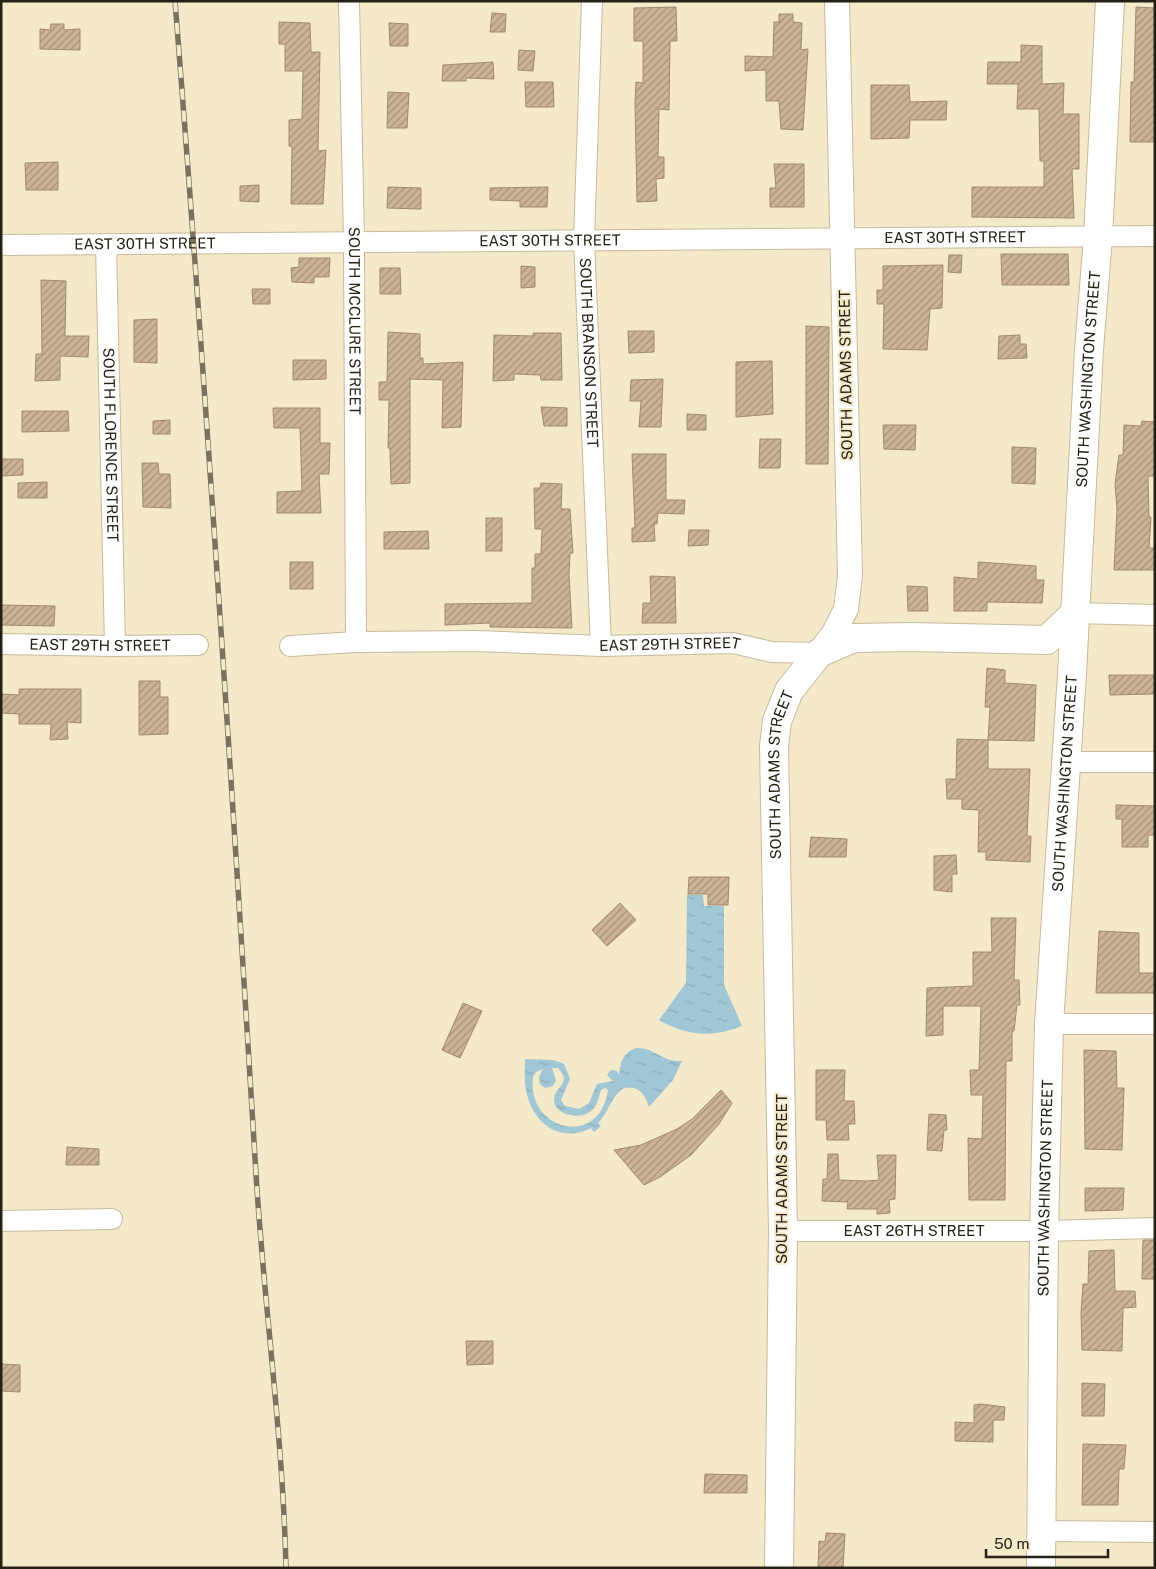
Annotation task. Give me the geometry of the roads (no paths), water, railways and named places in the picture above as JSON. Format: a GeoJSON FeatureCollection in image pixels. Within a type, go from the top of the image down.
{"type":"FeatureCollection","features":[{"type":"Feature","properties":{"kind":"main road","name":"SOUTH WASHINGTON STREET"},"geometry":{"type":"LineString","coordinates":[[1042,1568],[1044,1231],[1049,1024],[1072,674],[1110,1]]}},
{"type":"Feature","properties":{"kind":"main road"},"geometry":{"type":"LineString","coordinates":[[1072,674],[1046,640],[1075,613]]}},
{"type":"Feature","properties":{"kind":"main road","name":"EAST 29TH STREET"},"geometry":{"type":"LineString","coordinates":[[819,654],[854,638],[1046,640]]}},
{"type":"Feature","properties":{"kind":"main road","name":"SOUTH ADAMS STREET"},"geometry":{"type":"LineString","coordinates":[[779,1568],[783,1231],[774,746],[777,721],[789,691],[819,654]]}},
{"type":"Feature","properties":{"kind":"street","name":"SOUTH MCCLURE STREET"},"geometry":{"type":"LineString","coordinates":[[349,1],[354,242],[356,642]]}},
{"type":"Feature","properties":{"kind":"street","name":"SOUTH BRANSON STREET"},"geometry":{"type":"LineString","coordinates":[[592,1],[584,240],[601,646]]}},
{"type":"Feature","properties":{"kind":"street","name":"SOUTH ADAMS STREET"},"geometry":{"type":"LineString","coordinates":[[819,654],[834,633],[846,609],[850,576],[838,1]]}},
{"type":"Feature","properties":{"kind":"street","name":"EAST 30TH STREET"},"geometry":{"type":"LineString","coordinates":[[1,245],[1155,236]]}},
{"type":"Feature","properties":{"kind":"street","name":"SOUTH FLORENCE STREET"},"geometry":{"type":"LineString","coordinates":[[106,244],[115,646]]}},
{"type":"Feature","properties":{"kind":"street"},"geometry":{"type":"LineString","coordinates":[[1075,613],[1155,615]]}},
{"type":"Feature","properties":{"kind":"street","name":"EAST 29TH STREET"},"geometry":{"type":"LineString","coordinates":[[290,646],[356,642],[478,641],[601,646],[734,643],[772,652],[819,654]]}},
{"type":"Feature","properties":{"kind":"street","name":"EAST 29TH STREET"},"geometry":{"type":"LineString","coordinates":[[1,644],[115,646],[198,644]]}},
{"type":"Feature","properties":{"kind":"street"},"geometry":{"type":"LineString","coordinates":[[1066,762],[1155,762]]}},
{"type":"Feature","properties":{"kind":"street"},"geometry":{"type":"LineString","coordinates":[[1049,1024],[1155,1024]]}},
{"type":"Feature","properties":{"kind":"street"},"geometry":{"type":"LineString","coordinates":[[1,1221],[112,1219]]}},
{"type":"Feature","properties":{"kind":"street","name":"EAST 26TH STREET"},"geometry":{"type":"LineString","coordinates":[[783,1231],[1044,1231],[1155,1228]]}},
{"type":"Feature","properties":{"kind":"street"},"geometry":{"type":"LineString","coordinates":[[1042,1532],[1155,1532]]}},
{"type":"Feature","properties":{"kind":"water"},"geometry":{"type":"Polygon","coordinates":[[[687,895],[703,895],[704,906],[724,906],[724,985],[742,1026],[721,1032],[700,1034],[679,1029],[659,1020],[686,983],[687,895]]]}},
{"type":"Feature","properties":{"kind":"water"},"geometry":{"type":"Polygon","coordinates":[[[636,1048],[643,1048],[675,1061],[682,1061],[673,1080],[649,1107],[646,1098],[641,1092],[634,1088],[624,1088],[613,1100],[598,1123],[601,1126],[594,1132],[591,1128],[580,1132],[558,1132],[541,1121],[534,1112],[526,1090],[525,1059],[553,1060],[564,1064],[570,1079],[561,1100],[565,1106],[579,1109],[589,1103],[597,1084],[613,1081],[607,1075],[611,1070],[617,1071],[619,1075],[623,1058],[628,1052],[636,1048]],[[552,1068],[556,1080],[553,1086],[545,1088],[540,1084],[539,1077],[543,1069],[536,1072],[533,1077],[534,1095],[541,1110],[552,1120],[565,1126],[579,1126],[592,1120],[602,1109],[608,1090],[605,1088],[601,1090],[596,1105],[588,1113],[578,1116],[562,1112],[558,1109],[554,1099],[564,1081],[558,1068],[552,1068]]]}},
{"type":"Feature","properties":{"kind":"railway"},"geometry":{"type":"LineString","coordinates":[[175,1],[218,588],[259,1223],[281,1469],[286,1568]]}}]}
